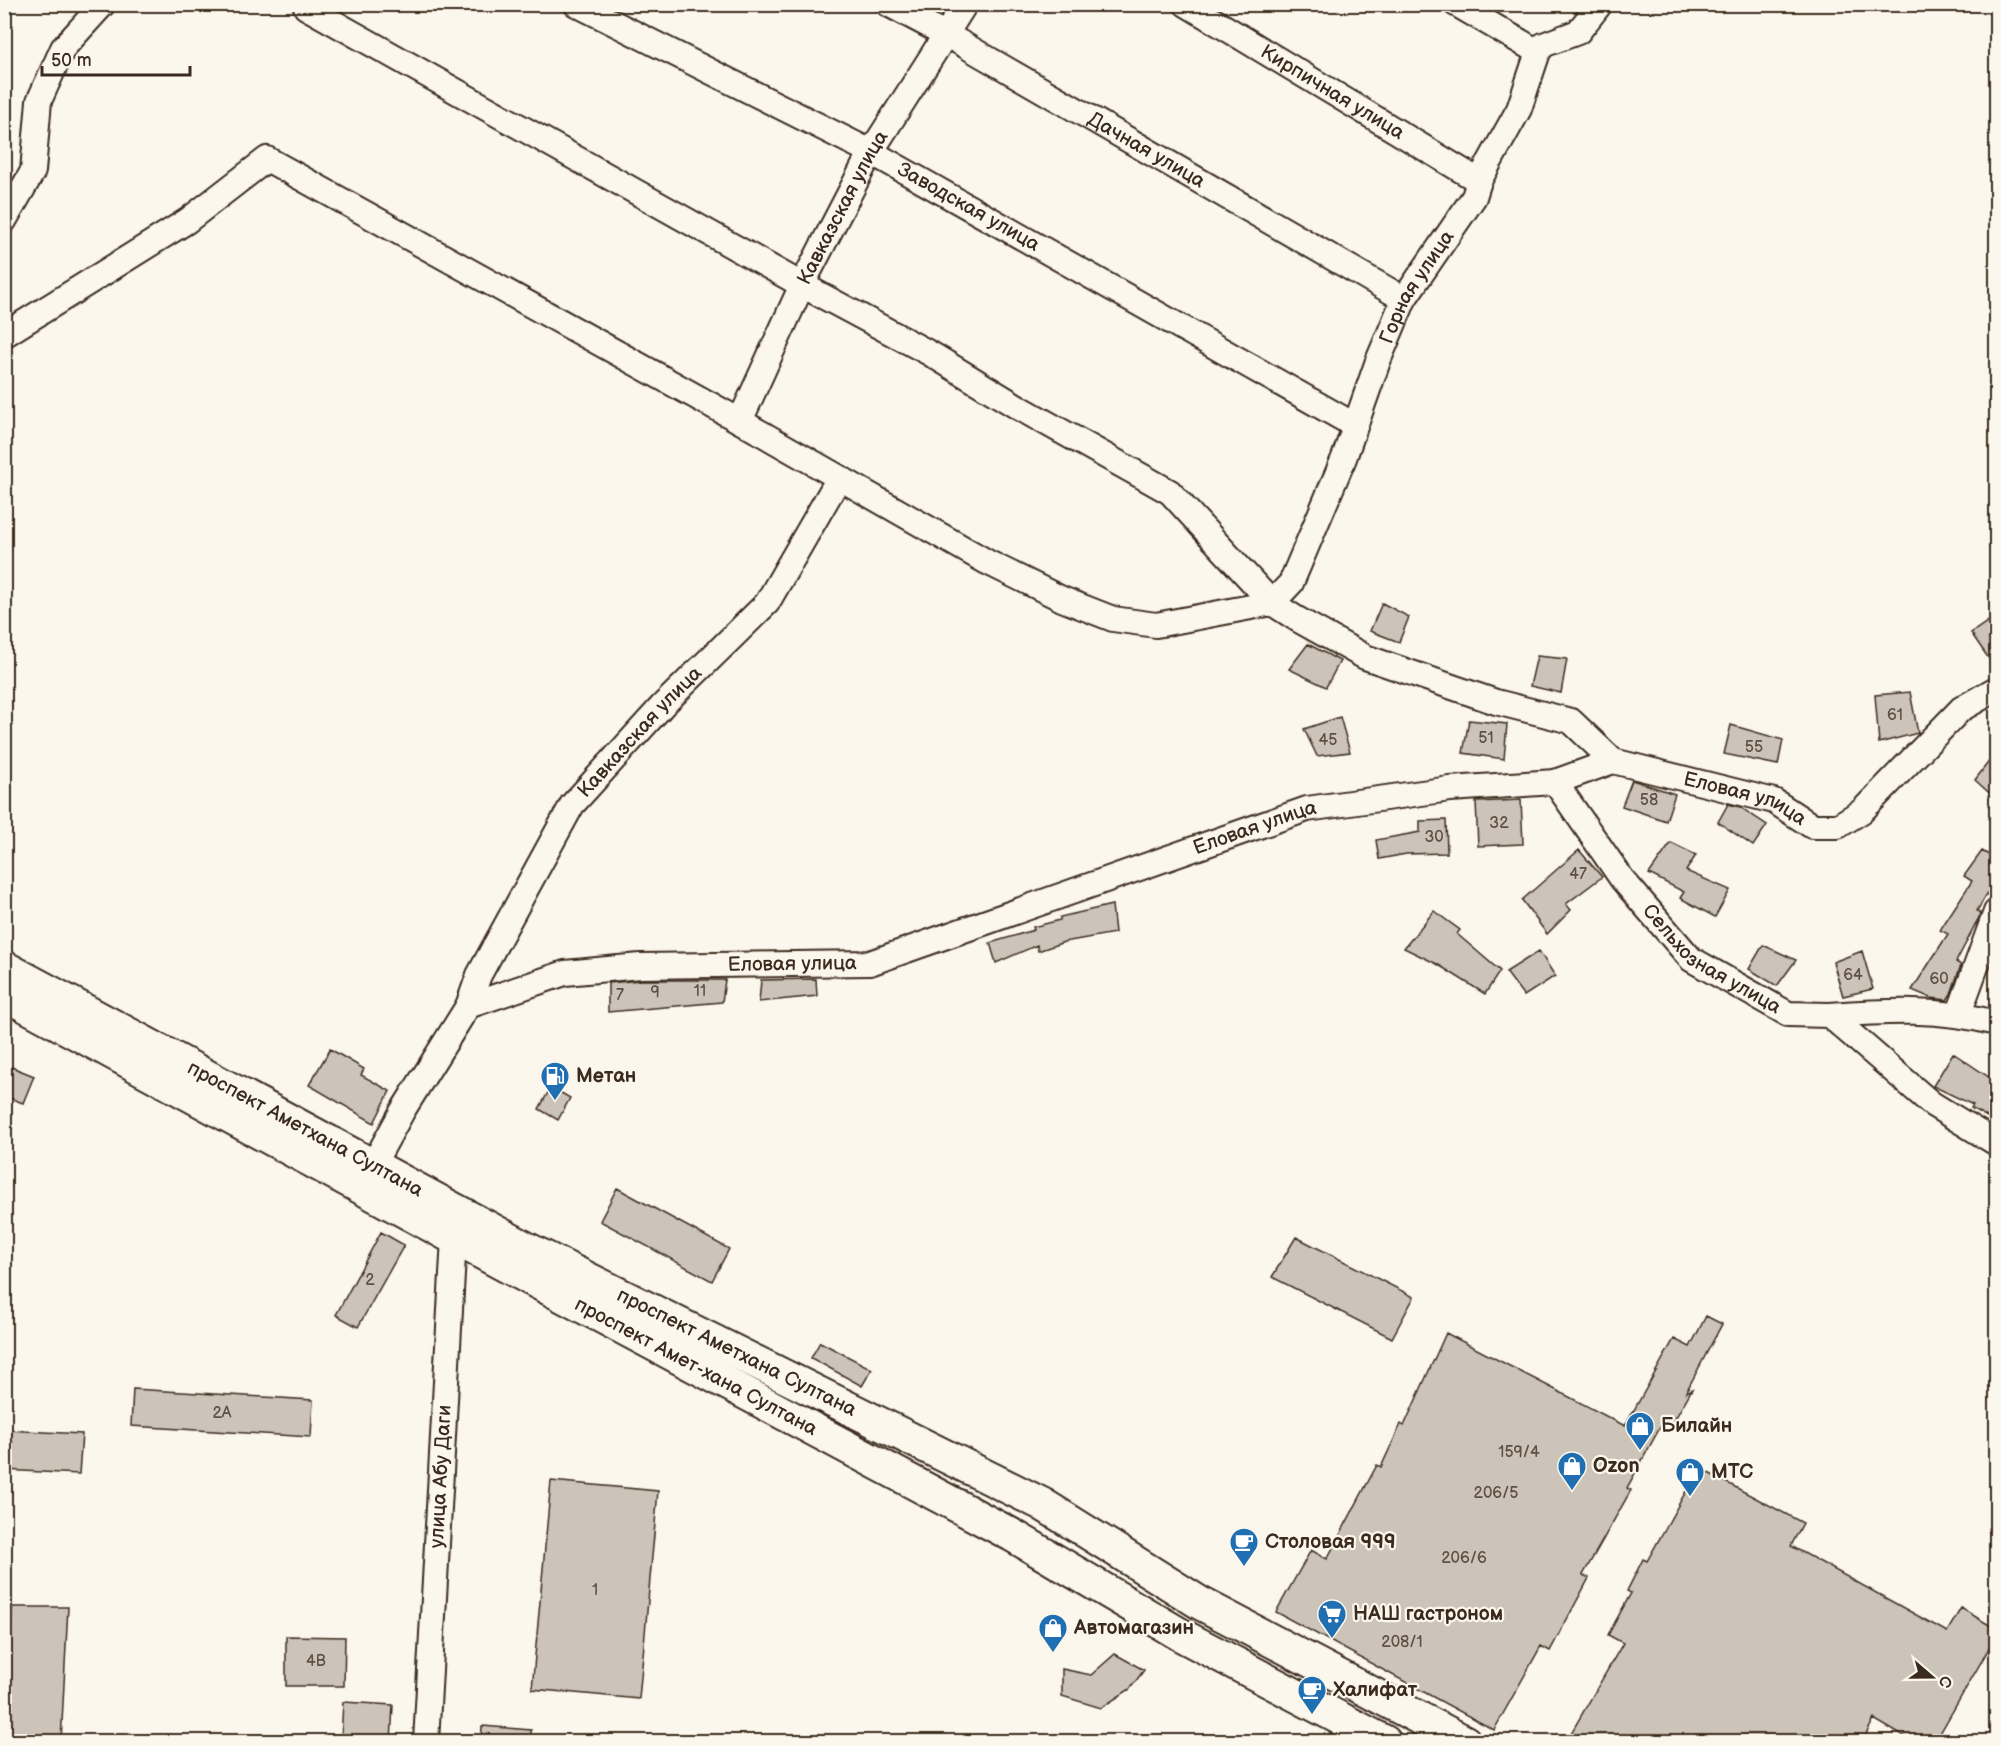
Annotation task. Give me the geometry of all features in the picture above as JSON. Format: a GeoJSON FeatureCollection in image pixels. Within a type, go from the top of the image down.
{"type":"FeatureCollection","features":[{"type":"Feature","properties":{"kind":"main road","name":"проспект Аметхана Султана"},"geometry":{"type":"LineString","coordinates":[[4,967],[367,1177]]}},
{"type":"Feature","properties":{"kind":"main road","name":"проспект Амет-хана Султана"},"geometry":{"type":"LineString","coordinates":[[4,994],[367,1177],[464,1229],[1012,1534],[1181,1635],[1385,1742]]}},
{"type":"Feature","properties":{"kind":"main road","name":"проспект Аметхана Султана"},"geometry":{"type":"LineString","coordinates":[[464,1229],[537,1254],[1042,1504],[1200,1603],[1465,1742]]}},
{"type":"Feature","properties":{"kind":"street"},"geometry":{"type":"LineString","coordinates":[[4,221],[33,171],[39,101],[63,48],[103,4]]}},
{"type":"Feature","properties":{"kind":"street","name":"Заводская улица"},"geometry":{"type":"LineString","coordinates":[[576,4],[871,152],[1354,425]]}},
{"type":"Feature","properties":{"kind":"street","name":"Дачная улица"},"geometry":{"type":"LineString","coordinates":[[888,4],[947,35],[1404,299]]}},
{"type":"Feature","properties":{"kind":"street","name":"Кавказская улица"},"geometry":{"type":"LineString","coordinates":[[740,421],[802,285],[871,152],[965,4]]}},
{"type":"Feature","properties":{"kind":"street","name":"Кирпичная улица"},"geometry":{"type":"LineString","coordinates":[[1186,4],[1479,181]]}},
{"type":"Feature","properties":{"kind":"street"},"geometry":{"type":"LineString","coordinates":[[1456,4],[1538,52],[1543,45],[1578,32],[1600,4]]}},
{"type":"Feature","properties":{"kind":"street"},"geometry":{"type":"LineString","coordinates":[[306,7],[802,285],[931,354],[1018,407],[1170,492],[1272,603],[1365,657],[1496,702],[1571,721],[1613,761]]}},
{"type":"Feature","properties":{"kind":"street","name":"Горная улица"},"geometry":{"type":"LineString","coordinates":[[1272,603],[1292,583],[1344,458],[1354,425],[1404,299],[1474,197],[1479,181],[1518,109],[1538,52]]}},
{"type":"Feature","properties":{"kind":"street"},"geometry":{"type":"LineString","coordinates":[[4,335],[188,221],[267,159],[740,421],[987,562],[1113,619],[1156,625],[1272,603]]}},
{"type":"Feature","properties":{"kind":"street","name":"Кавказская улица"},"geometry":{"type":"LineString","coordinates":[[367,1177],[403,1110],[468,1006],[479,975],[572,805],[663,705],[767,603],[839,478]]}},
{"type":"Feature","properties":{"kind":"street","name":"Еловая улица"},"geometry":{"type":"LineString","coordinates":[[468,1006],[565,973],[640,966],[870,963],[1307,809],[1450,789],[1555,782],[1613,761],[1774,801],[1812,826],[1838,826],[1862,811],[1961,709],[1996,689]]}},
{"type":"Feature","properties":{"kind":"street","name":"Сельхозная улица"},"geometry":{"type":"LineString","coordinates":[[1555,782],[1622,879],[1691,959],[1788,1014],[1959,1013],[1996,1023]]}},
{"type":"Feature","properties":{"kind":"street"},"geometry":{"type":"LineString","coordinates":[[1959,1013],[1996,912]]}},
{"type":"Feature","properties":{"kind":"street"},"geometry":{"type":"LineString","coordinates":[[1829,1015],[1932,1104],[1996,1143]]}},
{"type":"Feature","properties":{"kind":"street","name":"улица Абу Даги"},"geometry":{"type":"LineString","coordinates":[[426,1742],[464,1229]]}},
{"type":"Feature","properties":{"kind":"building"},"geometry":{"type":"Polygon","coordinates":[[[1382,603],[1409,617],[1399,642],[1370,631],[1382,603]]]}},
{"type":"Feature","properties":{"kind":"building"},"geometry":{"type":"Polygon","coordinates":[[[1996,616],[1996,669],[1971,633],[1996,616]]]}},
{"type":"Feature","properties":{"kind":"building"},"geometry":{"type":"Polygon","coordinates":[[[1308,644],[1340,661],[1326,687],[1289,669],[1308,644]]]}},
{"type":"Feature","properties":{"kind":"building"},"geometry":{"type":"Polygon","coordinates":[[[1537,656],[1567,659],[1561,693],[1530,686],[1537,656]]]}},
{"type":"Feature","properties":{"kind":"building"},"geometry":{"type":"Polygon","coordinates":[[[1910,692],[1918,733],[1879,743],[1875,695],[1910,692]]]}},
{"type":"Feature","properties":{"kind":"building"},"geometry":{"type":"Polygon","coordinates":[[[1340,717],[1350,752],[1317,756],[1304,729],[1340,717]]]}},
{"type":"Feature","properties":{"kind":"building"},"geometry":{"type":"Polygon","coordinates":[[[1469,720],[1507,724],[1504,759],[1463,753],[1469,720]]]}},
{"type":"Feature","properties":{"kind":"building"},"geometry":{"type":"Polygon","coordinates":[[[1731,725],[1783,740],[1778,765],[1724,754],[1731,725]]]}},
{"type":"Feature","properties":{"kind":"building"},"geometry":{"type":"Polygon","coordinates":[[[1996,752],[1996,799],[1975,780],[1996,752]]]}},
{"type":"Feature","properties":{"kind":"building"},"geometry":{"type":"Polygon","coordinates":[[[1632,780],[1675,794],[1666,821],[1622,806],[1632,780]]]}},
{"type":"Feature","properties":{"kind":"building"},"geometry":{"type":"Polygon","coordinates":[[[1521,800],[1523,844],[1478,846],[1476,802],[1521,800]]]}},
{"type":"Feature","properties":{"kind":"building"},"geometry":{"type":"Polygon","coordinates":[[[1728,804],[1740,807],[1767,825],[1753,846],[1718,822],[1728,804]]]}},
{"type":"Feature","properties":{"kind":"building"},"geometry":{"type":"Polygon","coordinates":[[[1446,820],[1447,853],[1406,854],[1379,859],[1376,840],[1420,832],[1420,821],[1446,820]]]}},
{"type":"Feature","properties":{"kind":"building"},"geometry":{"type":"Polygon","coordinates":[[[1671,843],[1696,855],[1686,871],[1730,890],[1715,917],[1680,898],[1684,892],[1649,874],[1671,843]]]}},
{"type":"Feature","properties":{"kind":"building"},"geometry":{"type":"Polygon","coordinates":[[[1579,850],[1602,877],[1566,904],[1571,910],[1547,934],[1522,900],[1579,850]]]}},
{"type":"Feature","properties":{"kind":"building"},"geometry":{"type":"Polygon","coordinates":[[[1982,851],[1996,859],[1996,878],[1977,911],[1980,913],[1979,918],[1956,962],[1961,965],[1951,994],[1947,1000],[1931,998],[1912,990],[1948,934],[1940,930],[1972,881],[1964,876],[1982,851]]]}},
{"type":"Feature","properties":{"kind":"building"},"geometry":{"type":"Polygon","coordinates":[[[1112,905],[1115,933],[1064,942],[1038,951],[1037,945],[996,963],[990,943],[1034,930],[1033,927],[1060,920],[1060,917],[1112,905]]]}},
{"type":"Feature","properties":{"kind":"building"},"geometry":{"type":"Polygon","coordinates":[[[1434,911],[1460,930],[1457,934],[1500,971],[1485,994],[1437,964],[1404,948],[1434,911]]]}},
{"type":"Feature","properties":{"kind":"building"},"geometry":{"type":"Polygon","coordinates":[[[1763,945],[1796,960],[1777,986],[1749,969],[1763,945]]]}},
{"type":"Feature","properties":{"kind":"building"},"geometry":{"type":"Polygon","coordinates":[[[1539,951],[1555,976],[1524,996],[1506,972],[1539,951]]]}},
{"type":"Feature","properties":{"kind":"building"},"geometry":{"type":"Polygon","coordinates":[[[1862,951],[1873,989],[1843,996],[1833,962],[1862,951]]]}},
{"type":"Feature","properties":{"kind":"building"},"geometry":{"type":"Polygon","coordinates":[[[816,979],[817,996],[759,1002],[761,980],[816,979]]]}},
{"type":"Feature","properties":{"kind":"building"},"geometry":{"type":"Polygon","coordinates":[[[641,980],[725,980],[722,1002],[608,1012],[608,983],[641,980]]]}},
{"type":"Feature","properties":{"kind":"building"},"geometry":{"type":"Polygon","coordinates":[[[330,1049],[364,1069],[361,1075],[390,1091],[374,1123],[309,1085],[330,1049]]]}},
{"type":"Feature","properties":{"kind":"building"},"geometry":{"type":"Polygon","coordinates":[[[1953,1053],[1996,1082],[1996,1122],[1971,1108],[1973,1105],[1933,1086],[1953,1053]]]}},
{"type":"Feature","properties":{"kind":"building"},"geometry":{"type":"Polygon","coordinates":[[[4,1064],[34,1076],[23,1103],[4,1096],[4,1064]]]}},
{"type":"Feature","properties":{"kind":"building"},"geometry":{"type":"Polygon","coordinates":[[[551,1087],[570,1098],[558,1120],[539,1109],[551,1087]]]}},
{"type":"Feature","properties":{"kind":"building"},"geometry":{"type":"Polygon","coordinates":[[[617,1188],[729,1249],[712,1281],[600,1221],[617,1188]]]}},
{"type":"Feature","properties":{"kind":"building"},"geometry":{"type":"Polygon","coordinates":[[[381,1232],[404,1245],[358,1327],[336,1315],[381,1232]]]}},
{"type":"Feature","properties":{"kind":"building"},"geometry":{"type":"Polygon","coordinates":[[[1296,1237],[1414,1297],[1392,1338],[1272,1277],[1296,1237]]]}},
{"type":"Feature","properties":{"kind":"building"},"geometry":{"type":"Polygon","coordinates":[[[1706,1316],[1722,1324],[1686,1392],[1692,1389],[1671,1426],[1663,1422],[1627,1488],[1631,1490],[1583,1575],[1589,1578],[1550,1651],[1541,1646],[1494,1730],[1276,1612],[1311,1550],[1327,1559],[1377,1465],[1381,1467],[1401,1424],[1404,1426],[1446,1333],[1625,1426],[1674,1339],[1690,1347],[1706,1316]]]}},
{"type":"Feature","properties":{"kind":"building"},"geometry":{"type":"Polygon","coordinates":[[[820,1342],[872,1369],[862,1386],[811,1358],[820,1342]]]}},
{"type":"Feature","properties":{"kind":"building"},"geometry":{"type":"Polygon","coordinates":[[[133,1389],[313,1400],[311,1437],[131,1426],[133,1389]]]}},
{"type":"Feature","properties":{"kind":"building"},"geometry":{"type":"Polygon","coordinates":[[[6,1430],[82,1434],[79,1474],[4,1470],[6,1430]]]}},
{"type":"Feature","properties":{"kind":"building"},"geometry":{"type":"Polygon","coordinates":[[[1699,1468],[1803,1523],[1791,1546],[1947,1632],[1961,1608],[1996,1629],[1996,1636],[1935,1742],[1913,1742],[1874,1719],[1862,1742],[1566,1742],[1623,1643],[1608,1635],[1631,1593],[1627,1591],[1643,1559],[1647,1561],[1699,1468]]]}},
{"type":"Feature","properties":{"kind":"building"},"geometry":{"type":"Polygon","coordinates":[[[551,1481],[658,1491],[639,1699],[532,1689],[551,1481]]]}},
{"type":"Feature","properties":{"kind":"building"},"geometry":{"type":"Polygon","coordinates":[[[12,1607],[68,1607],[61,1742],[6,1742],[12,1607]]]}},
{"type":"Feature","properties":{"kind":"building"},"geometry":{"type":"Polygon","coordinates":[[[286,1636],[345,1637],[344,1686],[286,1686],[286,1636]]]}},
{"type":"Feature","properties":{"kind":"building"},"geometry":{"type":"Polygon","coordinates":[[[1115,1654],[1144,1670],[1130,1689],[1101,1708],[1062,1696],[1062,1669],[1091,1675],[1115,1654]]]}},
{"type":"Feature","properties":{"kind":"building"},"geometry":{"type":"Polygon","coordinates":[[[343,1702],[393,1705],[391,1742],[341,1739],[343,1702]]]}},
{"type":"Feature","properties":{"kind":"building"},"geometry":{"type":"Polygon","coordinates":[[[482,1726],[531,1730],[531,1742],[481,1742],[482,1726]]]}},
{"type":"Feature","properties":{"kind":"place","name":"Метан"},"geometry":{"type":"Point","coordinates":[555,1102]}},
{"type":"Feature","properties":{"kind":"place","name":"Билайн"},"geometry":{"type":"Point","coordinates":[1640,1452]}},
{"type":"Feature","properties":{"kind":"place","name":"Ozon"},"geometry":{"type":"Point","coordinates":[1572,1492]}},
{"type":"Feature","properties":{"kind":"place","name":"МТС"},"geometry":{"type":"Point","coordinates":[1690,1498]}},
{"type":"Feature","properties":{"kind":"place","name":"Столовая 999"},"geometry":{"type":"Point","coordinates":[1244,1568]}},
{"type":"Feature","properties":{"kind":"place","name":"НАШ гастроном"},"geometry":{"type":"Point","coordinates":[1332,1640]}},
{"type":"Feature","properties":{"kind":"place","name":"Автомагазин"},"geometry":{"type":"Point","coordinates":[1053,1654]}},
{"type":"Feature","properties":{"kind":"place","name":"Халифат"},"geometry":{"type":"Point","coordinates":[1312,1716]}}]}
